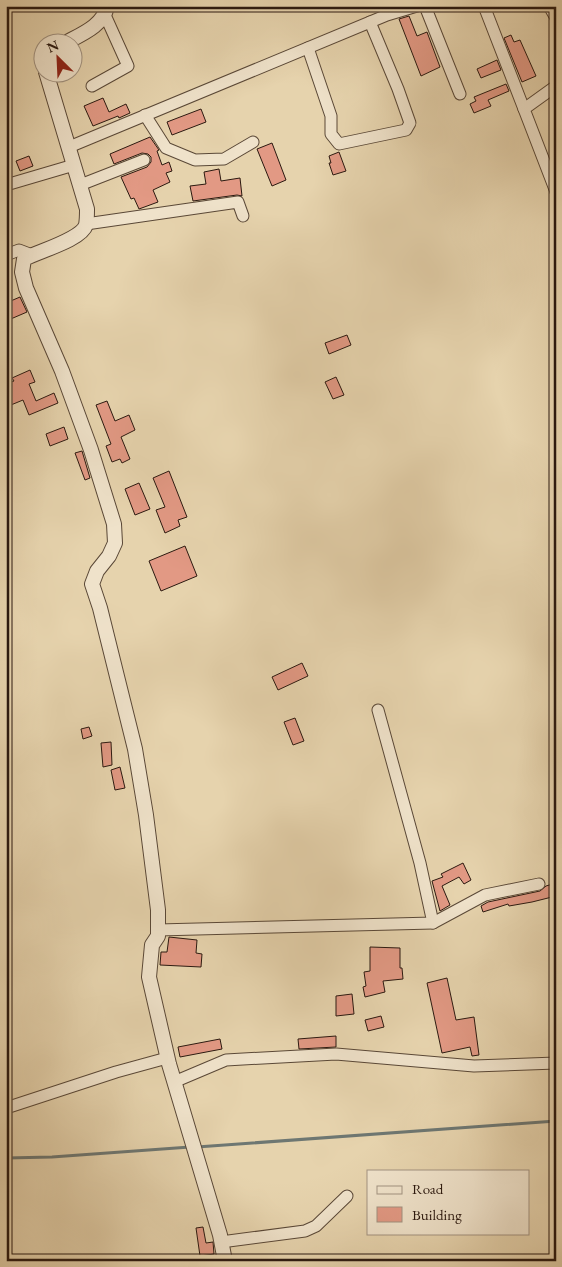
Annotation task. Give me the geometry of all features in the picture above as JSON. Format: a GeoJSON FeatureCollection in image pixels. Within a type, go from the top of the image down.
{"type":"FeatureCollection","features":[{"type":"Feature","properties":{"kind":"street"},"geometry":{"type":"LineString","coordinates":[[69,147],[387,15],[417,6]]}},
{"type":"Feature","properties":{"kind":"street"},"geometry":{"type":"LineString","coordinates":[[425,6],[460,94]]}},
{"type":"Feature","properties":{"kind":"street"},"geometry":{"type":"LineString","coordinates":[[484,6],[556,192]]}},
{"type":"Feature","properties":{"kind":"street"},"geometry":{"type":"LineString","coordinates":[[549,6],[556,18]]}},
{"type":"Feature","properties":{"kind":"street"},"geometry":{"type":"LineString","coordinates":[[82,33],[98,23],[106,10]]}},
{"type":"Feature","properties":{"kind":"street"},"geometry":{"type":"LineString","coordinates":[[92,86],[128,66],[106,10]]}},
{"type":"Feature","properties":{"kind":"street"},"geometry":{"type":"LineString","coordinates":[[308,48],[331,116],[331,134],[339,144],[406,130],[410,123],[370,22]]}},
{"type":"Feature","properties":{"kind":"street"},"geometry":{"type":"LineString","coordinates":[[49,82],[87,209],[86,224],[76,236],[24,259],[22,272],[26,288],[62,371],[91,450],[114,524],[115,543],[97,570],[92,584],[100,608],[135,749],[146,815],[158,910],[158,936],[152,945],[149,978],[167,1058],[221,1242],[224,1261]]}},
{"type":"Feature","properties":{"kind":"street"},"geometry":{"type":"LineString","coordinates":[[524,109],[556,86]]}},
{"type":"Feature","properties":{"kind":"street"},"geometry":{"type":"LineString","coordinates":[[146,115],[166,148],[196,160],[224,159],[253,142]]}},
{"type":"Feature","properties":{"kind":"street"},"geometry":{"type":"LineString","coordinates":[[80,185],[144,160]]}},
{"type":"Feature","properties":{"kind":"street"},"geometry":{"type":"LineString","coordinates":[[6,185],[74,164]]}},
{"type":"Feature","properties":{"kind":"street"},"geometry":{"type":"LineString","coordinates":[[86,224],[238,202],[244,216]]}},
{"type":"Feature","properties":{"kind":"street"},"geometry":{"type":"LineString","coordinates":[[6,254],[19,250],[32,255]]}},
{"type":"Feature","properties":{"kind":"street"},"geometry":{"type":"LineString","coordinates":[[378,710],[420,863],[433,923]]}},
{"type":"Feature","properties":{"kind":"street"},"geometry":{"type":"LineString","coordinates":[[158,930],[433,923],[485,894],[539,884]]}},
{"type":"Feature","properties":{"kind":"street"},"geometry":{"type":"LineString","coordinates":[[174,1082],[226,1060],[336,1054],[474,1066],[556,1063]]}},
{"type":"Feature","properties":{"kind":"street"},"geometry":{"type":"LineString","coordinates":[[6,1108],[116,1072],[167,1058]]}},
{"type":"Feature","properties":{"kind":"street"},"geometry":{"type":"LineString","coordinates":[[221,1242],[305,1231],[316,1226],[346,1196]]}},
{"type":"Feature","properties":{"kind":"building"},"geometry":{"type":"Polygon","coordinates":[[[409,16],[417,36],[427,32],[440,67],[421,76],[399,19],[409,16]]]}},
{"type":"Feature","properties":{"kind":"building"},"geometry":{"type":"Polygon","coordinates":[[[511,35],[514,42],[520,40],[536,76],[522,82],[504,38],[511,35]]]}},
{"type":"Feature","properties":{"kind":"building"},"geometry":{"type":"Polygon","coordinates":[[[497,60],[501,70],[481,78],[477,69],[497,60]]]}},
{"type":"Feature","properties":{"kind":"building"},"geometry":{"type":"Polygon","coordinates":[[[506,84],[509,91],[488,100],[491,106],[474,113],[470,104],[476,101],[474,97],[506,84]]]}},
{"type":"Feature","properties":{"kind":"building"},"geometry":{"type":"Polygon","coordinates":[[[103,98],[109,112],[126,104],[130,113],[93,126],[84,106],[103,98]]]}},
{"type":"Feature","properties":{"kind":"building"},"geometry":{"type":"Polygon","coordinates":[[[201,109],[206,122],[172,135],[167,122],[201,109]]]}},
{"type":"Feature","properties":{"kind":"building"},"geometry":{"type":"Polygon","coordinates":[[[150,137],[159,150],[157,151],[162,165],[169,162],[172,171],[166,173],[170,182],[153,190],[158,202],[139,209],[134,198],[131,199],[121,177],[147,167],[151,162],[151,157],[148,154],[142,153],[114,164],[110,154],[150,137]]]}},
{"type":"Feature","properties":{"kind":"building"},"geometry":{"type":"Polygon","coordinates":[[[272,143],[286,180],[272,186],[257,149],[272,143]]]}},
{"type":"Feature","properties":{"kind":"building"},"geometry":{"type":"Polygon","coordinates":[[[339,152],[346,171],[333,175],[329,156],[339,152]]]}},
{"type":"Feature","properties":{"kind":"building"},"geometry":{"type":"Polygon","coordinates":[[[29,156],[33,166],[20,171],[16,161],[29,156]]]}},
{"type":"Feature","properties":{"kind":"building"},"geometry":{"type":"Polygon","coordinates":[[[219,169],[221,181],[240,178],[242,196],[237,195],[193,201],[190,186],[206,184],[204,172],[219,169]]]}},
{"type":"Feature","properties":{"kind":"building"},"geometry":{"type":"Polygon","coordinates":[[[20,297],[27,312],[6,321],[6,303],[20,297]]]}},
{"type":"Feature","properties":{"kind":"building"},"geometry":{"type":"Polygon","coordinates":[[[347,335],[351,345],[329,354],[325,343],[347,335]]]}},
{"type":"Feature","properties":{"kind":"building"},"geometry":{"type":"Polygon","coordinates":[[[30,370],[35,382],[29,384],[36,401],[54,393],[58,403],[29,415],[23,400],[6,407],[6,384],[14,381],[12,378],[30,370]]]}},
{"type":"Feature","properties":{"kind":"building"},"geometry":{"type":"Polygon","coordinates":[[[336,377],[344,395],[333,399],[325,382],[336,377]]]}},
{"type":"Feature","properties":{"kind":"building"},"geometry":{"type":"Polygon","coordinates":[[[107,401],[115,421],[129,415],[135,430],[121,437],[130,459],[122,463],[120,459],[112,462],[106,446],[111,444],[96,405],[107,401]]]}},
{"type":"Feature","properties":{"kind":"building"},"geometry":{"type":"Polygon","coordinates":[[[64,427],[68,439],[50,446],[46,434],[64,427]]]}},
{"type":"Feature","properties":{"kind":"building"},"geometry":{"type":"Polygon","coordinates":[[[82,451],[90,478],[85,480],[75,453],[82,451]]]}},
{"type":"Feature","properties":{"kind":"building"},"geometry":{"type":"Polygon","coordinates":[[[169,471],[187,517],[178,520],[180,526],[165,533],[156,510],[165,507],[153,478],[169,471]]]}},
{"type":"Feature","properties":{"kind":"building"},"geometry":{"type":"Polygon","coordinates":[[[139,483],[150,509],[135,515],[125,489],[139,483]]]}},
{"type":"Feature","properties":{"kind":"building"},"geometry":{"type":"Polygon","coordinates":[[[185,546],[197,576],[161,591],[149,561],[185,546]]]}},
{"type":"Feature","properties":{"kind":"building"},"geometry":{"type":"Polygon","coordinates":[[[302,663],[308,676],[278,690],[272,677],[302,663]]]}},
{"type":"Feature","properties":{"kind":"building"},"geometry":{"type":"Polygon","coordinates":[[[295,718],[304,741],[293,745],[284,722],[295,718]]]}},
{"type":"Feature","properties":{"kind":"building"},"geometry":{"type":"Polygon","coordinates":[[[89,727],[92,736],[83,739],[81,729],[89,727]]]}},
{"type":"Feature","properties":{"kind":"building"},"geometry":{"type":"Polygon","coordinates":[[[111,742],[112,765],[103,767],[101,743],[111,742]]]}},
{"type":"Feature","properties":{"kind":"building"},"geometry":{"type":"Polygon","coordinates":[[[120,767],[125,788],[115,790],[111,770],[120,767]]]}},
{"type":"Feature","properties":{"kind":"building"},"geometry":{"type":"Polygon","coordinates":[[[463,863],[471,880],[464,884],[459,877],[442,886],[450,905],[440,911],[432,881],[443,877],[441,874],[463,863]]]}},
{"type":"Feature","properties":{"kind":"building"},"geometry":{"type":"Polygon","coordinates":[[[556,883],[556,896],[509,906],[508,904],[483,912],[481,906],[488,902],[540,891],[546,886],[556,883]]]}},
{"type":"Feature","properties":{"kind":"building"},"geometry":{"type":"Polygon","coordinates":[[[169,937],[197,940],[196,953],[202,954],[201,967],[160,965],[161,952],[167,952],[169,937]]]}},
{"type":"Feature","properties":{"kind":"building"},"geometry":{"type":"Polygon","coordinates":[[[370,947],[400,948],[400,968],[402,968],[403,979],[383,981],[385,992],[365,997],[363,987],[366,986],[364,972],[370,971],[370,947]]]}},
{"type":"Feature","properties":{"kind":"building"},"geometry":{"type":"Polygon","coordinates":[[[447,978],[456,1020],[474,1017],[479,1055],[472,1056],[470,1047],[442,1053],[427,983],[447,978]]]}},
{"type":"Feature","properties":{"kind":"building"},"geometry":{"type":"Polygon","coordinates":[[[352,994],[354,1014],[336,1016],[336,996],[352,994]]]}},
{"type":"Feature","properties":{"kind":"building"},"geometry":{"type":"Polygon","coordinates":[[[381,1016],[384,1027],[368,1031],[365,1020],[381,1016]]]}},
{"type":"Feature","properties":{"kind":"building"},"geometry":{"type":"Polygon","coordinates":[[[336,1036],[336,1047],[299,1049],[298,1039],[336,1036]]]}},
{"type":"Feature","properties":{"kind":"building"},"geometry":{"type":"Polygon","coordinates":[[[220,1039],[222,1049],[180,1057],[178,1047],[220,1039]]]}},
{"type":"Feature","properties":{"kind":"building"},"geometry":{"type":"Polygon","coordinates":[[[203,1227],[206,1243],[213,1242],[214,1254],[200,1256],[196,1228],[203,1227]]]}},
{"type":"Feature","properties":{"kind":"waterway"},"geometry":{"type":"LineString","coordinates":[[197,1147],[556,1121]]}},
{"type":"Feature","properties":{"kind":"waterway"},"geometry":{"type":"LineString","coordinates":[[6,1158],[52,1157],[190,1147]]}}]}
